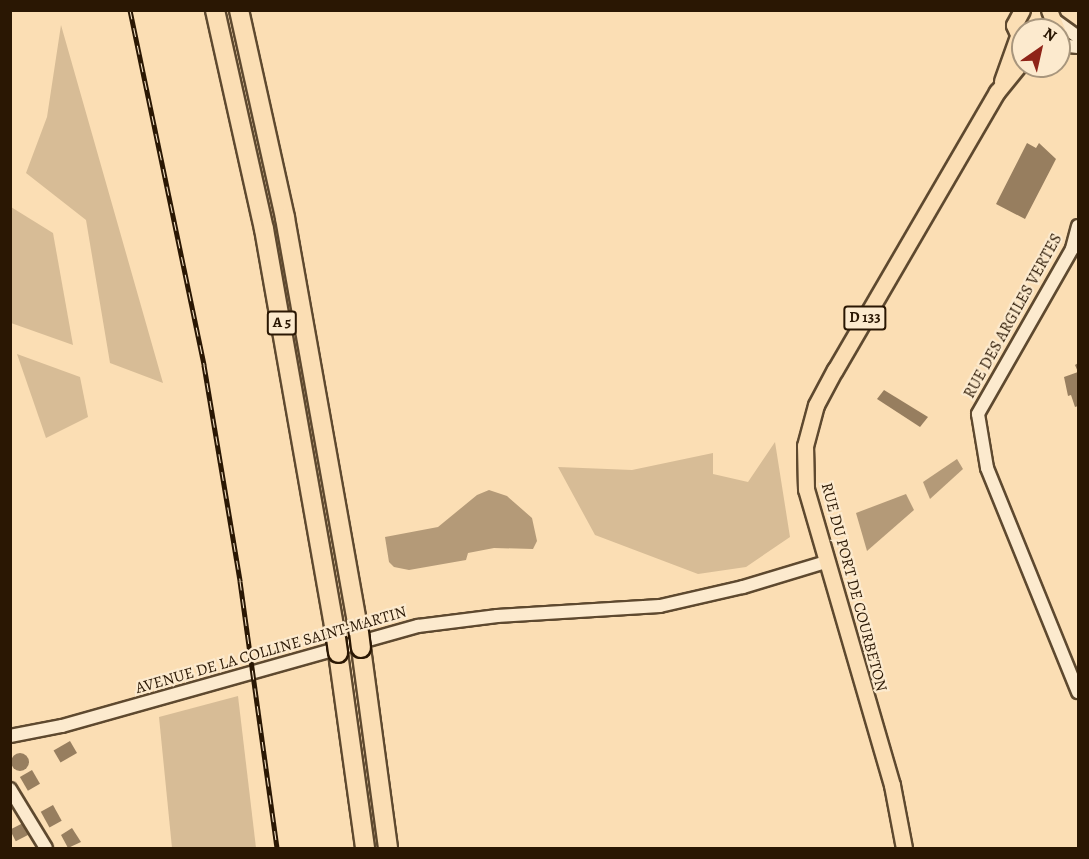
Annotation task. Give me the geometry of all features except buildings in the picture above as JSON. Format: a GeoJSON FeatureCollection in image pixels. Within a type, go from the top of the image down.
{"type":"FeatureCollection","features":[{"type":"Feature","properties":{"kind":"highway","name":"A 5"},"geometry":{"type":"LineString","coordinates":[[215,10],[264,229],[337,645],[364,849]]}},
{"type":"Feature","properties":{"kind":"highway","name":"A 5"},"geometry":{"type":"LineString","coordinates":[[239,10],[287,229],[360,640],[388,849]]}},
{"type":"Feature","properties":{"kind":"main road","name":"RUE DU PORT DE COURBETON"},"geometry":{"type":"LineString","coordinates":[[904,849],[892,785],[826,562],[804,469],[805,446],[816,405],[998,92],[1011,62]]}},
{"type":"Feature","properties":{"kind":"main road","name":"RUE DU PORT DE COURBETON"},"geometry":{"type":"LineString","coordinates":[[998,92],[1011,75]]}},
{"type":"Feature","properties":{"kind":"street"},"geometry":{"type":"LineString","coordinates":[[1054,17],[1078,37]]}},
{"type":"Feature","properties":{"kind":"street","name":"RUE DES ARGILES VERTES"},"geometry":{"type":"LineString","coordinates":[[1078,226],[1072,249],[978,414],[987,468],[1078,692]]}},
{"type":"Feature","properties":{"kind":"street","name":"AVENUE DE LA COLLINE SAINT-MARTIN"},"geometry":{"type":"LineString","coordinates":[[10,736],[62,726],[418,626],[496,616],[660,606],[743,587],[826,562]]}},
{"type":"Feature","properties":{"kind":"street"},"geometry":{"type":"LineString","coordinates":[[10,789],[46,849]]}},
{"type":"Feature","properties":{"kind":"shaded area"},"geometry":{"type":"Polygon","coordinates":[[[61,25],[163,383],[110,363],[86,220],[26,173],[47,117],[61,25]]]}},
{"type":"Feature","properties":{"kind":"shaded area"},"geometry":{"type":"Polygon","coordinates":[[[11,207],[53,233],[73,345],[11,323],[11,207]]]}},
{"type":"Feature","properties":{"kind":"shaded area"},"geometry":{"type":"Polygon","coordinates":[[[17,354],[80,377],[88,417],[46,438],[17,354]]]}},
{"type":"Feature","properties":{"kind":"shaded area"},"geometry":{"type":"Polygon","coordinates":[[[775,442],[790,537],[746,567],[698,574],[595,535],[558,467],[632,470],[713,453],[713,474],[748,482],[775,442]]]}},
{"type":"Feature","properties":{"kind":"shaded area"},"geometry":{"type":"Polygon","coordinates":[[[957,459],[963,469],[930,499],[923,482],[957,459]]]}},
{"type":"Feature","properties":{"kind":"shaded area"},"geometry":{"type":"Polygon","coordinates":[[[489,490],[507,496],[532,518],[537,541],[533,549],[494,548],[468,553],[466,560],[409,570],[394,567],[389,562],[385,537],[438,527],[477,495],[489,490]]]}},
{"type":"Feature","properties":{"kind":"shaded area"},"geometry":{"type":"Polygon","coordinates":[[[906,494],[914,510],[867,551],[856,513],[906,494]]]}},
{"type":"Feature","properties":{"kind":"shaded area"},"geometry":{"type":"Polygon","coordinates":[[[238,696],[256,848],[172,848],[159,717],[238,696]]]}},
{"type":"Feature","properties":{"kind":"railway"},"geometry":{"type":"LineString","coordinates":[[130,10],[204,365],[240,581],[277,848]]}}]}
